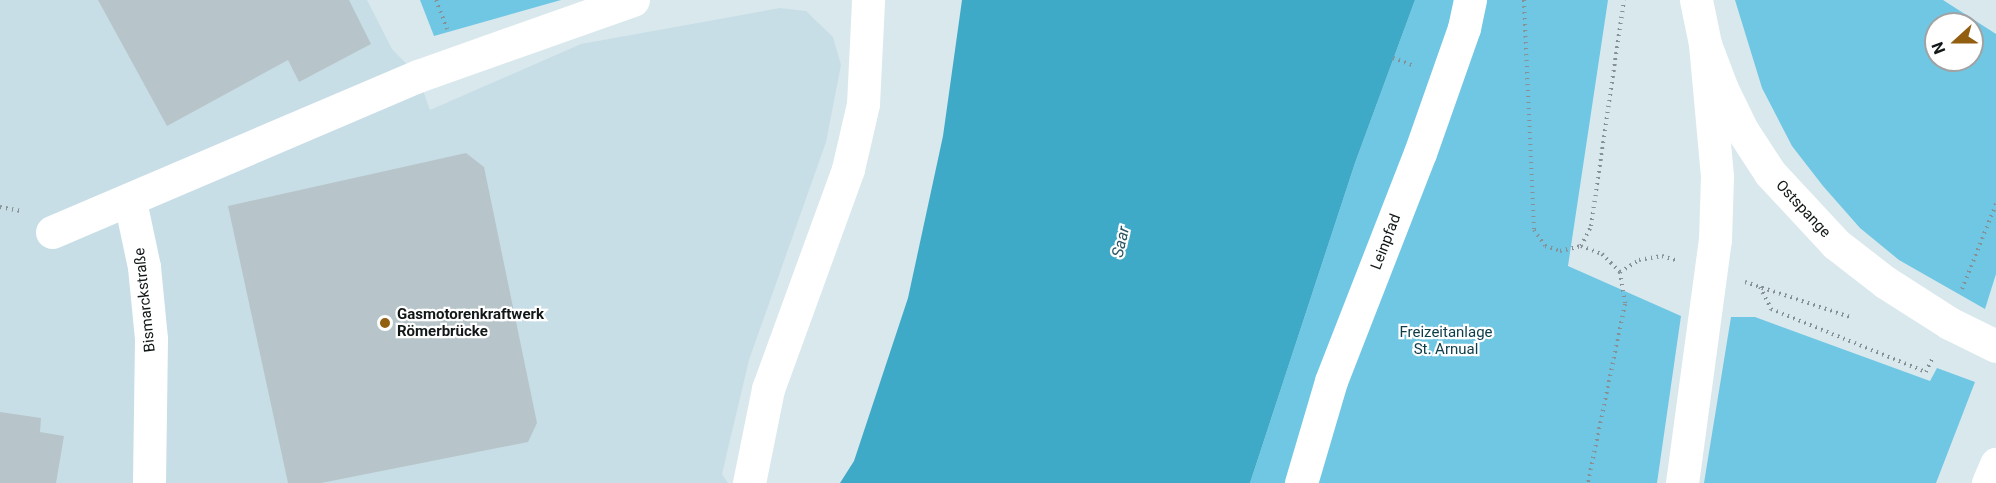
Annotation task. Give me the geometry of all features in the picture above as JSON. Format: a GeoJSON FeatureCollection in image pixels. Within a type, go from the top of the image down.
{"type":"FeatureCollection","features":[{"type":"Feature","properties":{"kind":"main road"},"geometry":{"type":"LineString","coordinates":[[52,232],[130,201],[418,76],[633,0]]}},
{"type":"Feature","properties":{"kind":"main road"},"geometry":{"type":"LineString","coordinates":[[749,483],[768,389],[848,170],[863,104],[868,0]]}},
{"type":"Feature","properties":{"kind":"main road","name":"Leinpfad"},"geometry":{"type":"LineString","coordinates":[[1301,483],[1331,381],[1420,153],[1470,0]]}},
{"type":"Feature","properties":{"kind":"main road","name":"Ostspange"},"geometry":{"type":"LineString","coordinates":[[1696,0],[1705,44],[1742,130],[1770,173],[1836,244],[1885,282],[1949,323],[1996,346]]}},
{"type":"Feature","properties":{"kind":"main road"},"geometry":{"type":"LineString","coordinates":[[1682,483],[1715,240],[1717,176],[1705,44]]}},
{"type":"Feature","properties":{"kind":"main road","name":"Bismarckstraße"},"geometry":{"type":"LineString","coordinates":[[130,201],[144,267],[152,339],[149,483]]}},
{"type":"Feature","properties":{"kind":"main road"},"geometry":{"type":"LineString","coordinates":[[1988,483],[1996,464]]}},
{"type":"Feature","properties":{"kind":"path"},"geometry":{"type":"LineString","coordinates":[[1524,0],[1534,230],[1545,246],[1560,251],[1581,246],[1602,254],[1620,272],[1624,304],[1588,483]]}},
{"type":"Feature","properties":{"kind":"path"},"geometry":{"type":"LineString","coordinates":[[1581,246],[1591,226],[1624,0]]}},
{"type":"Feature","properties":{"kind":"path"},"geometry":{"type":"LineString","coordinates":[[1393,58],[1420,68]]}},
{"type":"Feature","properties":{"kind":"path"},"geometry":{"type":"LineString","coordinates":[[1959,296],[1996,204]]}},
{"type":"Feature","properties":{"kind":"path"},"geometry":{"type":"LineString","coordinates":[[1620,272],[1639,260],[1662,256],[1682,262]]}},
{"type":"Feature","properties":{"kind":"path"},"geometry":{"type":"LineString","coordinates":[[1739,280],[1850,317]]}},
{"type":"Feature","properties":{"kind":"path"},"geometry":{"type":"LineString","coordinates":[[1760,287],[1772,309],[1926,372],[1935,350]]}},
{"type":"Feature","properties":{"kind":"shaded area"},"geometry":{"type":"Polygon","coordinates":[[[0,0],[367,0],[392,49],[418,76],[430,110],[581,44],[780,8],[806,11],[833,37],[841,65],[826,142],[749,360],[722,474],[728,483],[0,483],[0,0]]]}},
{"type":"Feature","properties":{"kind":"green space"},"geometry":{"type":"Polygon","coordinates":[[[420,0],[561,0],[434,36],[420,0]]]}},
{"type":"Feature","properties":{"kind":"green space","name":"Freizeitanlage St. Arnual"},"geometry":{"type":"Polygon","coordinates":[[[1415,0],[1608,0],[1568,266],[1681,316],[1657,483],[1250,483],[1355,163],[1415,0]]]}},
{"type":"Feature","properties":{"kind":"green space"},"geometry":{"type":"Polygon","coordinates":[[[1735,0],[1943,0],[1962,12],[1924,12],[1924,72],[1984,72],[1984,26],[1996,34],[1996,274],[1985,309],[1899,260],[1860,228],[1792,146],[1762,88],[1735,0]]]}},
{"type":"Feature","properties":{"kind":"green space"},"geometry":{"type":"Polygon","coordinates":[[[1731,317],[1755,317],[1930,381],[1937,368],[1975,382],[1936,483],[1704,483],[1731,317]]]}},
{"type":"Feature","properties":{"kind":"water","name":"Saar"},"geometry":{"type":"Polygon","coordinates":[[[962,0],[1415,0],[1355,163],[1250,483],[840,483],[854,461],[908,298],[943,136],[962,0]]]}},
{"type":"Feature","properties":{"kind":"building"},"geometry":{"type":"Polygon","coordinates":[[[98,0],[349,0],[371,44],[299,82],[288,60],[167,126],[98,0]]]}},
{"type":"Feature","properties":{"kind":"building","name":"Gasmotorenkraftwerk Römerbrücke"},"geometry":{"type":"Polygon","coordinates":[[[466,153],[484,167],[537,423],[528,442],[321,483],[288,483],[228,206],[466,153]]]}},
{"type":"Feature","properties":{"kind":"building"},"geometry":{"type":"Polygon","coordinates":[[[0,412],[41,418],[40,432],[64,436],[56,483],[0,483],[0,412]]]}},
{"type":"Feature","properties":{"kind":"place","name":"Gasmotorenkraftwerk Römerbrücke"},"geometry":{"type":"Point","coordinates":[385,323]}}]}
